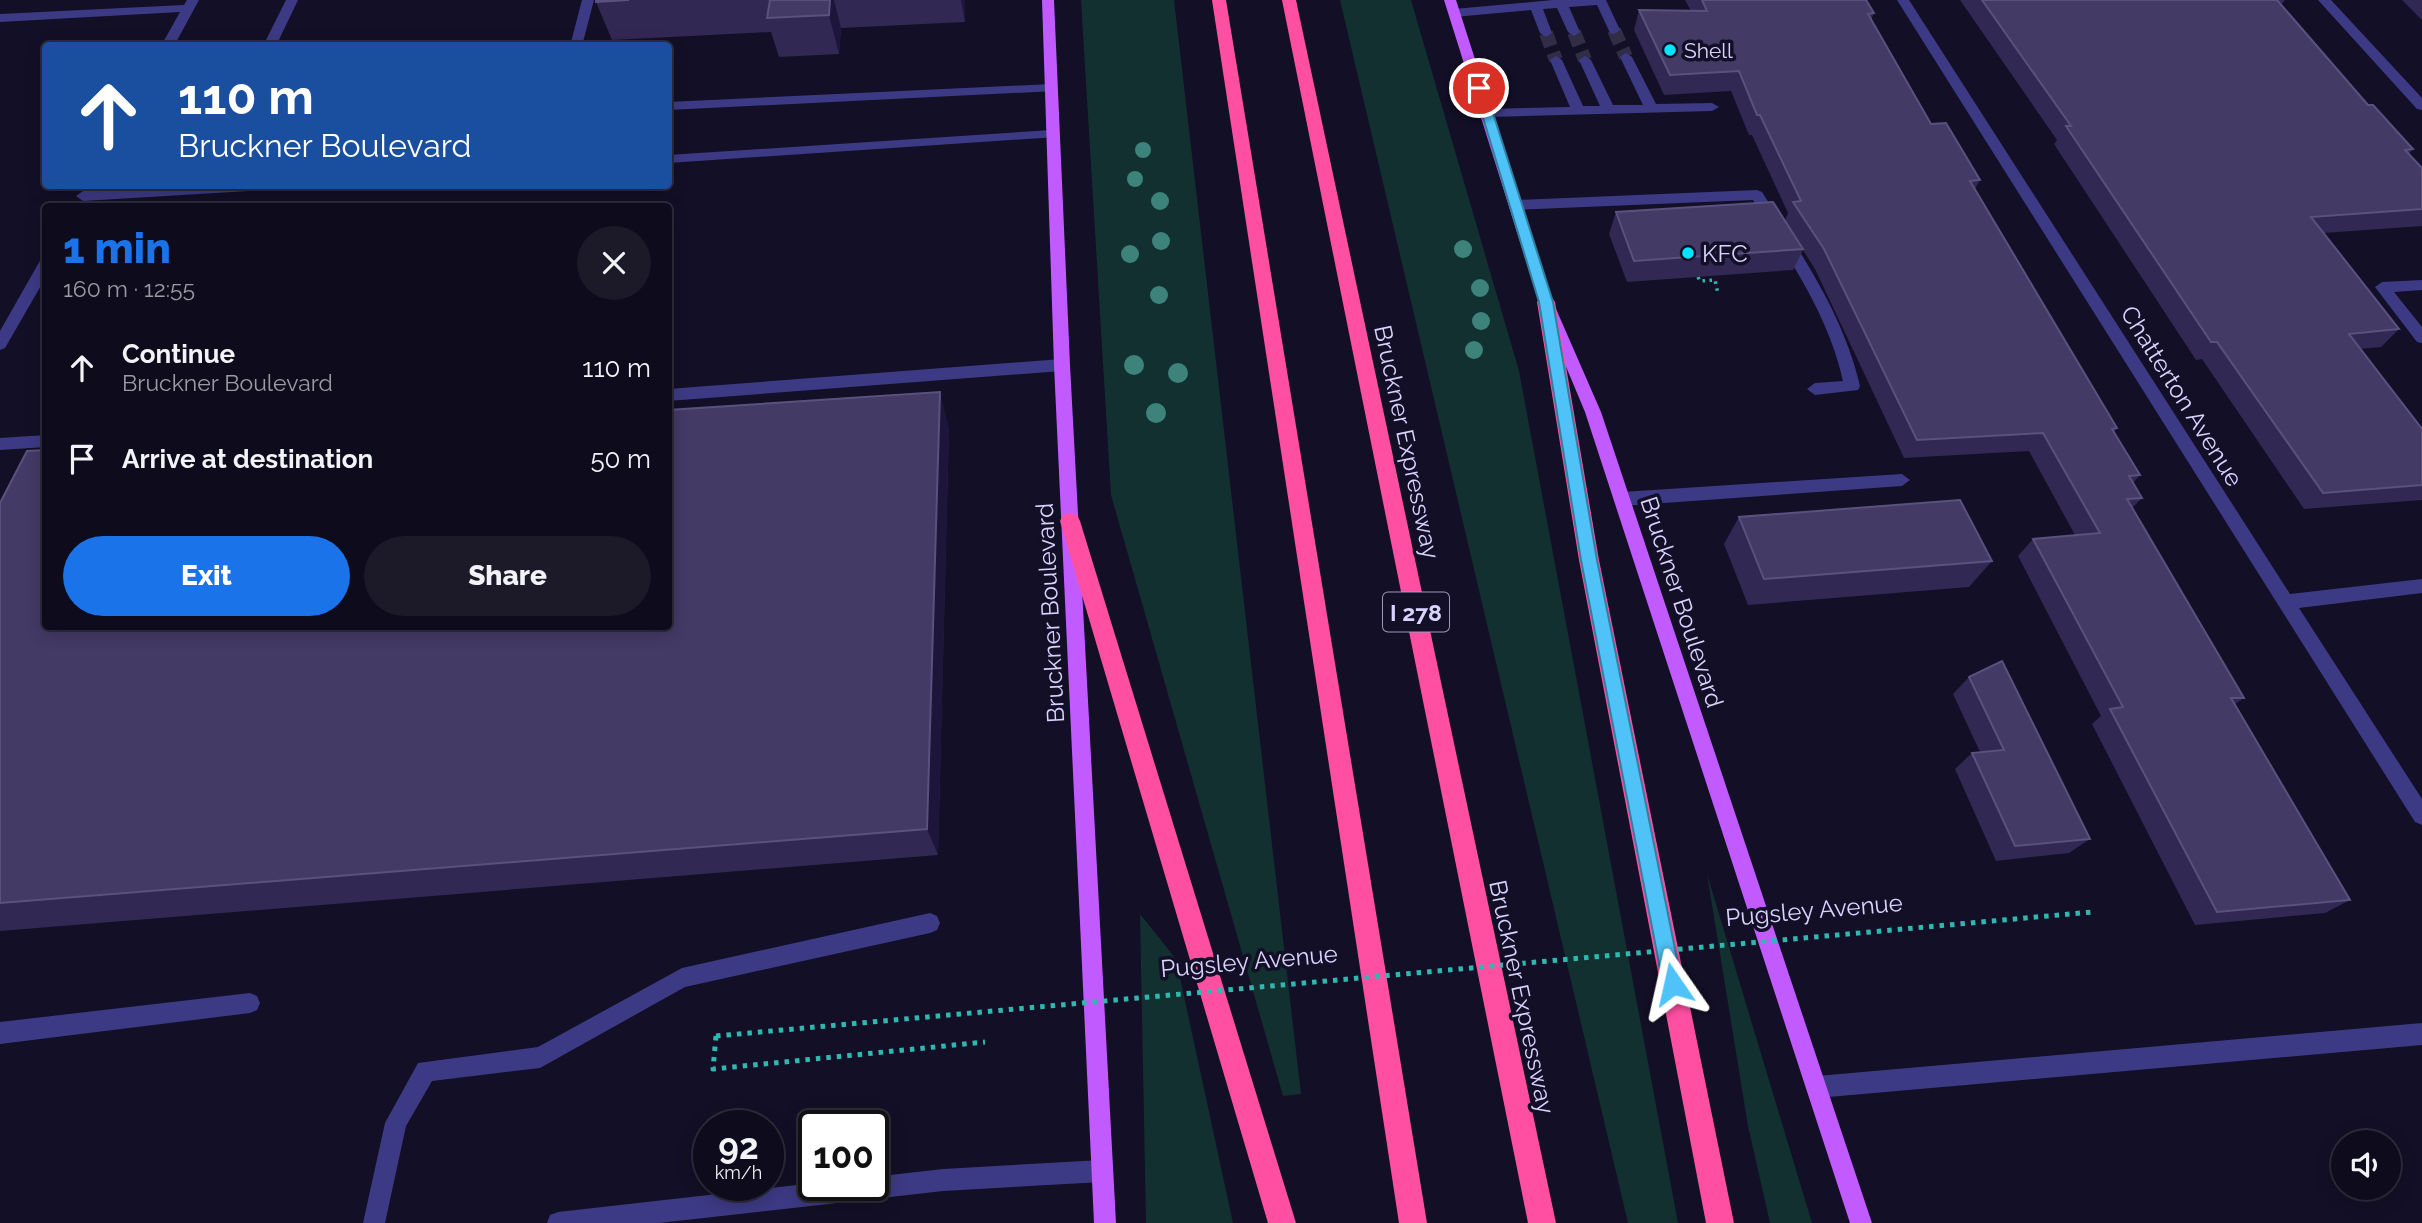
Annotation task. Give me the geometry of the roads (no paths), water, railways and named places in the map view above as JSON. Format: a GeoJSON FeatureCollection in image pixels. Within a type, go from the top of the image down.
{"type":"FeatureCollection","features":[{"type":"Feature","properties":{"kind":"highway"},"geometry":{"type":"LineString","coordinates":[[1219,0],[1413,1223]]}},
{"type":"Feature","properties":{"kind":"highway","name":"Bruckner Expressway"},"geometry":{"type":"LineString","coordinates":[[1289,0],[1542,1223]]}},
{"type":"Feature","properties":{"kind":"highway"},"geometry":{"type":"LineString","coordinates":[[1546,302],[1589,560],[1720,1223]]}},
{"type":"Feature","properties":{"kind":"highway"},"geometry":{"type":"LineString","coordinates":[[1070,521],[1282,1223]]}},
{"type":"Feature","properties":{"kind":"main road","name":"Bruckner Boulevard"},"geometry":{"type":"LineString","coordinates":[[1048,0],[1062,365],[1105,1223]]}},
{"type":"Feature","properties":{"kind":"main road","name":"Bruckner Boulevard"},"geometry":{"type":"LineString","coordinates":[[1452,7],[1488,113],[1546,302],[1593,412],[1861,1223]]}},
{"type":"Feature","properties":{"kind":"street"},"geometry":{"type":"LineString","coordinates":[[106,13],[115,0]]}},
{"type":"Feature","properties":{"kind":"street"},"geometry":{"type":"LineString","coordinates":[[271,42],[292,0]]}},
{"type":"Feature","properties":{"kind":"street"},"geometry":{"type":"LineString","coordinates":[[577,42],[588,0]]}},
{"type":"Feature","properties":{"kind":"street","name":"Chatterton Avenue"},"geometry":{"type":"LineString","coordinates":[[1903,0],[2422,816]]}},
{"type":"Feature","properties":{"kind":"street"},"geometry":{"type":"LineString","coordinates":[[2323,0],[2422,106]]}},
{"type":"Feature","properties":{"kind":"street"},"geometry":{"type":"LineString","coordinates":[[1452,7],[1536,6],[1560,2],[1601,1],[1614,30]]}},
{"type":"Feature","properties":{"kind":"street"},"geometry":{"type":"LineString","coordinates":[[1560,2],[1574,32]]}},
{"type":"Feature","properties":{"kind":"street"},"geometry":{"type":"LineString","coordinates":[[0,18],[106,13],[190,4]]}},
{"type":"Feature","properties":{"kind":"street"},"geometry":{"type":"LineString","coordinates":[[169,42],[190,4]]}},
{"type":"Feature","properties":{"kind":"street"},"geometry":{"type":"LineString","coordinates":[[1536,6],[1546,33]]}},
{"type":"Feature","properties":{"kind":"street"},"geometry":{"type":"LineString","coordinates":[[1626,57],[1652,109]]}},
{"type":"Feature","properties":{"kind":"street"},"geometry":{"type":"LineString","coordinates":[[1556,60],[1578,111]]}},
{"type":"Feature","properties":{"kind":"street"},"geometry":{"type":"LineString","coordinates":[[1585,60],[1609,110]]}},
{"type":"Feature","properties":{"kind":"street"},"geometry":{"type":"LineString","coordinates":[[672,106],[1051,88]]}},
{"type":"Feature","properties":{"kind":"street"},"geometry":{"type":"LineString","coordinates":[[1488,113],[1712,107]]}},
{"type":"Feature","properties":{"kind":"street"},"geometry":{"type":"LineString","coordinates":[[672,159],[1052,134]]}},
{"type":"Feature","properties":{"kind":"street"},"geometry":{"type":"LineString","coordinates":[[83,196],[199,189]]}},
{"type":"Feature","properties":{"kind":"street"},"geometry":{"type":"LineString","coordinates":[[1515,205],[1757,195],[1824,307],[1848,359],[1852,386],[1815,389]]}},
{"type":"Feature","properties":{"kind":"street"},"geometry":{"type":"LineString","coordinates":[[0,344],[42,269]]}},
{"type":"Feature","properties":{"kind":"street"},"geometry":{"type":"LineString","coordinates":[[2422,285],[2382,287],[2422,338]]}},
{"type":"Feature","properties":{"kind":"street"},"geometry":{"type":"LineString","coordinates":[[672,395],[1062,365]]}},
{"type":"Feature","properties":{"kind":"street"},"geometry":{"type":"LineString","coordinates":[[0,444],[42,441]]}},
{"type":"Feature","properties":{"kind":"street"},"geometry":{"type":"LineString","coordinates":[[1622,499],[1902,480]]}},
{"type":"Feature","properties":{"kind":"street"},"geometry":{"type":"LineString","coordinates":[[2286,602],[2422,586]]}},
{"type":"Feature","properties":{"kind":"street"},"geometry":{"type":"LineString","coordinates":[[374,1223],[397,1123],[426,1070],[540,1056],[682,978],[930,923]]}},
{"type":"Feature","properties":{"kind":"street"},"geometry":{"type":"LineString","coordinates":[[0,1033],[250,1003]]}},
{"type":"Feature","properties":{"kind":"street"},"geometry":{"type":"LineString","coordinates":[[1817,1087],[1945,1078],[2422,1034]]}},
{"type":"Feature","properties":{"kind":"street"},"geometry":{"type":"LineString","coordinates":[[558,1223],[956,1179],[1102,1171]]}},
{"type":"Feature","properties":{"kind":"tunnel"},"geometry":{"type":"LineString","coordinates":[[1614,30],[1626,57]]}},
{"type":"Feature","properties":{"kind":"tunnel"},"geometry":{"type":"LineString","coordinates":[[1574,32],[1585,60]]}},
{"type":"Feature","properties":{"kind":"tunnel"},"geometry":{"type":"LineString","coordinates":[[1546,33],[1556,60]]}},
{"type":"Feature","properties":{"kind":"place","name":"Shell"},"geometry":{"type":"Point","coordinates":[1670,50]}},
{"type":"Feature","properties":{"kind":"place","name":"KFC"},"geometry":{"type":"Point","coordinates":[1688,253]}}]}
